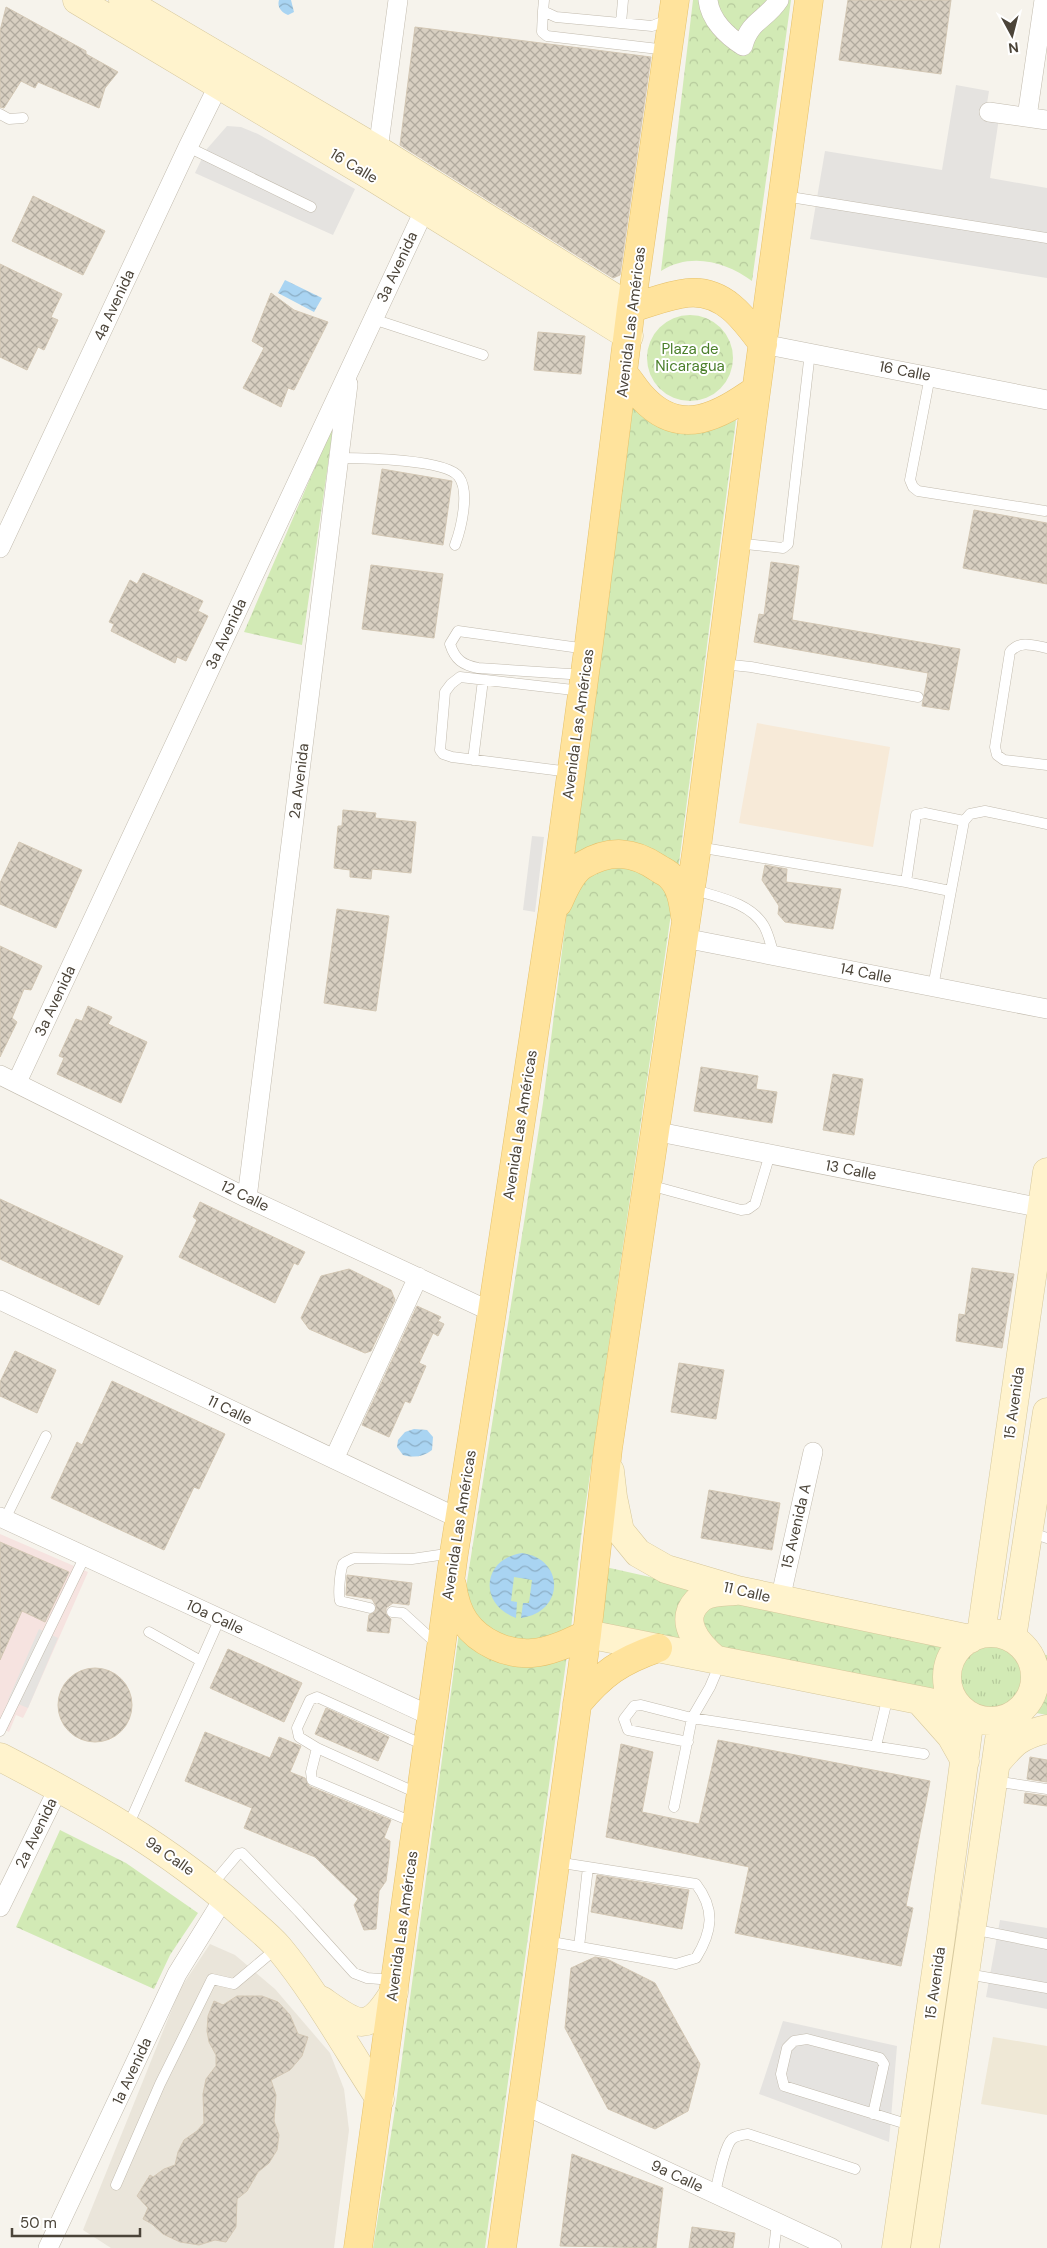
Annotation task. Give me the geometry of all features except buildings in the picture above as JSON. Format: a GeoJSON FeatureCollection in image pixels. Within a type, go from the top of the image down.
{"type":"FeatureCollection","features":[{"type":"Feature","properties":{"kind":"main road"},"geometry":{"type":"LineString","coordinates":[[502,2248],[577,1704],[608,1449],[697,847],[809,0]]}},
{"type":"Feature","properties":{"kind":"main road","name":"Avenida Las Américas"},"geometry":{"type":"LineString","coordinates":[[358,2248],[380,2099],[440,1647],[552,915],[628,336],[674,5]]}},
{"type":"Feature","properties":{"kind":"main road"},"geometry":{"type":"LineString","coordinates":[[632,308],[688,293],[709,295],[728,303],[743,318],[762,344]]}},
{"type":"Feature","properties":{"kind":"main road"},"geometry":{"type":"LineString","coordinates":[[624,374],[644,399],[656,410],[671,417],[688,420],[709,418],[756,390]]}},
{"type":"Feature","properties":{"kind":"main road"},"geometry":{"type":"LineString","coordinates":[[552,915],[570,878],[582,865],[613,853],[630,854],[651,864],[671,877],[682,896],[685,930]]}},
{"type":"Feature","properties":{"kind":"main road"},"geometry":{"type":"LineString","coordinates":[[452,1566],[456,1605],[465,1622],[481,1638],[505,1650],[531,1653],[550,1650],[586,1634]]}},
{"type":"Feature","properties":{"kind":"main road"},"geometry":{"type":"LineString","coordinates":[[577,1704],[596,1682],[612,1668],[631,1657],[658,1648]]}},
{"type":"Feature","properties":{"kind":"street","name":"16 Calle"},"geometry":{"type":"LineString","coordinates":[[76,0],[143,16]]}},
{"type":"Feature","properties":{"kind":"street","name":"16 Calle"},"geometry":{"type":"LineString","coordinates":[[123,0],[224,74],[430,198],[628,336]]}},
{"type":"Feature","properties":{"kind":"street"},"geometry":{"type":"LineString","coordinates":[[372,162],[398,0]]}},
{"type":"Feature","properties":{"kind":"street"},"geometry":{"type":"LineString","coordinates":[[708,0],[710,11],[719,24],[731,38],[743,46],[749,29],[774,8],[780,0]]}},
{"type":"Feature","properties":{"kind":"street"},"geometry":{"type":"LineString","coordinates":[[989,112],[1042,115],[1044,0]]}},
{"type":"Feature","properties":{"kind":"street","name":"4a Avenida"},"geometry":{"type":"LineString","coordinates":[[0,548],[224,74]]}},
{"type":"Feature","properties":{"kind":"street","name":"16 Calle"},"geometry":{"type":"LineString","coordinates":[[430,198],[632,308]]}},
{"type":"Feature","properties":{"kind":"street","name":"3a Avenida"},"geometry":{"type":"LineString","coordinates":[[8,1079],[430,198]]}},
{"type":"Feature","properties":{"kind":"street","name":"16 Calle"},"geometry":{"type":"LineString","coordinates":[[762,344],[1047,400]]}},
{"type":"Feature","properties":{"kind":"street","name":"2a Avenida"},"geometry":{"type":"LineString","coordinates":[[247,1198],[350,365]]}},
{"type":"Feature","properties":{"kind":"street","name":"14 Calle"},"geometry":{"type":"LineString","coordinates":[[685,930],[774,956],[1047,1010]]}},
{"type":"Feature","properties":{"kind":"street","name":"12 Calle"},"geometry":{"type":"LineString","coordinates":[[8,1079],[247,1198],[492,1312]]}},
{"type":"Feature","properties":{"kind":"street","name":"13 Calle"},"geometry":{"type":"LineString","coordinates":[[654,1131],[1044,1208]]}},
{"type":"Feature","properties":{"kind":"street","name":"15 Avenida"},"geometry":{"type":"LineString","coordinates":[[975,1636],[1044,1208],[1047,1172]]}},
{"type":"Feature","properties":{"kind":"street"},"geometry":{"type":"LineString","coordinates":[[334,1459],[418,1277]]}},
{"type":"Feature","properties":{"kind":"street","name":"11 Calle"},"geometry":{"type":"LineString","coordinates":[[0,1300],[460,1519]]}},
{"type":"Feature","properties":{"kind":"street"},"geometry":{"type":"LineString","coordinates":[[1007,1719],[1024,1707],[1033,1693],[1036,1677],[1028,1643],[1047,1412]]}},
{"type":"Feature","properties":{"kind":"street","name":"11 Calle"},"geometry":{"type":"LineString","coordinates":[[608,1449],[612,1498],[620,1531],[638,1553],[666,1568],[737,1590],[780,1600],[975,1636]]}},
{"type":"Feature","properties":{"kind":"street","name":"15 Avenida A"},"geometry":{"type":"LineString","coordinates":[[780,1600],[813,1452]]}},
{"type":"Feature","properties":{"kind":"street","name":"10a Calle"},"geometry":{"type":"LineString","coordinates":[[2,1518],[431,1716]]}},
{"type":"Feature","properties":{"kind":"street"},"geometry":{"type":"LineString","coordinates":[[719,1660],[701,1648],[694,1638],[690,1623],[692,1609],[701,1598],[713,1593],[737,1590]]}},
{"type":"Feature","properties":{"kind":"street"},"geometry":{"type":"LineString","coordinates":[[965,1712],[951,1697],[947,1684],[947,1671],[955,1652],[975,1636],[997,1633],[1028,1643]]}},
{"type":"Feature","properties":{"kind":"street"},"geometry":{"type":"LineString","coordinates":[[586,1634],[919,1700],[965,1712],[986,1722],[1007,1719],[1047,1724]]}},
{"type":"Feature","properties":{"kind":"street"},"geometry":{"type":"LineString","coordinates":[[919,1700],[950,1736],[965,1761]]}},
{"type":"Feature","properties":{"kind":"street","name":"15 Avenida"},"geometry":{"type":"LineString","coordinates":[[896,2248],[965,1761],[965,1712]]}},
{"type":"Feature","properties":{"kind":"street","name":"15 Avenida"},"geometry":{"type":"LineString","coordinates":[[925,2248],[994,1772],[1007,1719]]}},
{"type":"Feature","properties":{"kind":"street"},"geometry":{"type":"LineString","coordinates":[[994,1772],[1014,1742],[1035,1731],[1047,1729]]}},
{"type":"Feature","properties":{"kind":"street","name":"9a Calle"},"geometry":{"type":"LineString","coordinates":[[0,1757],[59,1787],[128,1827],[218,1892],[278,1947],[380,2099]]}},
{"type":"Feature","properties":{"kind":"street","name":"2a Avenida"},"geometry":{"type":"LineString","coordinates":[[0,1907],[59,1787]]}},
{"type":"Feature","properties":{"kind":"street","name":"1a Avenida"},"geometry":{"type":"LineString","coordinates":[[48,2248],[177,1974],[218,1892]]}},
{"type":"Feature","properties":{"kind":"street"},"geometry":{"type":"LineString","coordinates":[[941,1937],[971,1936]]}},
{"type":"Feature","properties":{"kind":"street","name":"9a Calle"},"geometry":{"type":"LineString","coordinates":[[310,1992],[353,2022],[360,2023],[366,2022],[382,2011],[394,1986]]}},
{"type":"Feature","properties":{"kind":"street","name":"9a Calle"},"geometry":{"type":"LineString","coordinates":[[522,2104],[832,2248]]}},
{"type":"Feature","properties":{"kind":"lane"},"geometry":{"type":"LineString","coordinates":[[544,0],[542,32],[547,36],[668,50]]}},
{"type":"Feature","properties":{"kind":"lane"},"geometry":{"type":"LineString","coordinates":[[621,23],[623,0]]}},
{"type":"Feature","properties":{"kind":"lane"},"geometry":{"type":"LineString","coordinates":[[543,11],[556,16],[652,26],[662,22],[674,5]]}},
{"type":"Feature","properties":{"kind":"lane"},"geometry":{"type":"LineString","coordinates":[[0,114],[9,119],[23,118]]}},
{"type":"Feature","properties":{"kind":"lane"},"geometry":{"type":"LineString","coordinates":[[188,147],[311,207]]}},
{"type":"Feature","properties":{"kind":"lane"},"geometry":{"type":"LineString","coordinates":[[783,196],[1047,238]]}},
{"type":"Feature","properties":{"kind":"lane"},"geometry":{"type":"LineString","coordinates":[[373,319],[483,355]]}},
{"type":"Feature","properties":{"kind":"lane"},"geometry":{"type":"LineString","coordinates":[[736,543],[783,548],[788,544],[810,352]]}},
{"type":"Feature","properties":{"kind":"lane"},"geometry":{"type":"LineString","coordinates":[[930,376],[910,480],[913,487],[918,491],[1045,511]]}},
{"type":"Feature","properties":{"kind":"lane"},"geometry":{"type":"LineString","coordinates":[[339,458],[366,458],[419,463],[450,469],[460,478],[464,499],[462,526],[455,545]]}},
{"type":"Feature","properties":{"kind":"lane"},"geometry":{"type":"LineString","coordinates":[[458,631],[585,672],[471,667],[464,665],[458,660],[450,644],[458,631]]}},
{"type":"Feature","properties":{"kind":"lane"},"geometry":{"type":"LineString","coordinates":[[1047,648],[1026,644],[1016,646],[1010,652],[995,747],[997,755],[1004,760],[1047,765]]}},
{"type":"Feature","properties":{"kind":"lane"},"geometry":{"type":"LineString","coordinates":[[721,664],[751,667],[918,697]]}},
{"type":"Feature","properties":{"kind":"lane"},"geometry":{"type":"LineString","coordinates":[[572,772],[473,760],[443,754],[440,750],[445,692],[460,677],[483,680],[585,672]]}},
{"type":"Feature","properties":{"kind":"lane"},"geometry":{"type":"LineString","coordinates":[[473,760],[483,680]]}},
{"type":"Feature","properties":{"kind":"lane"},"geometry":{"type":"LineString","coordinates":[[933,987],[964,822],[970,814],[985,811],[1047,824]]}},
{"type":"Feature","properties":{"kind":"lane"},"geometry":{"type":"LineString","coordinates":[[906,882],[916,815],[925,813],[964,822]]}},
{"type":"Feature","properties":{"kind":"lane"},"geometry":{"type":"LineString","coordinates":[[697,847],[950,891]]}},
{"type":"Feature","properties":{"kind":"lane"},"geometry":{"type":"LineString","coordinates":[[691,889],[738,904],[752,912],[764,926],[774,956]]}},
{"type":"Feature","properties":{"kind":"lane"},"geometry":{"type":"LineString","coordinates":[[647,1184],[741,1210],[748,1209],[755,1204],[770,1154]]}},
{"type":"Feature","properties":{"kind":"lane"},"geometry":{"type":"LineString","coordinates":[[2,1518],[46,1436]]}},
{"type":"Feature","properties":{"kind":"lane"},"geometry":{"type":"LineString","coordinates":[[0,1731],[85,1556]]}},
{"type":"Feature","properties":{"kind":"lane"},"geometry":{"type":"LineString","coordinates":[[370,1608],[340,1601],[338,1595],[343,1565],[347,1561],[354,1558],[412,1559],[452,1566]]}},
{"type":"Feature","properties":{"kind":"lane"},"geometry":{"type":"LineString","coordinates":[[392,1612],[403,1613],[440,1647]]}},
{"type":"Feature","properties":{"kind":"lane"},"geometry":{"type":"LineString","coordinates":[[128,1827],[220,1618]]}},
{"type":"Feature","properties":{"kind":"lane"},"geometry":{"type":"LineString","coordinates":[[149,1632],[201,1661]]}},
{"type":"Feature","properties":{"kind":"lane"},"geometry":{"type":"LineString","coordinates":[[674,1807],[692,1718],[710,1687],[719,1660]]}},
{"type":"Feature","properties":{"kind":"lane"},"geometry":{"type":"LineString","coordinates":[[876,1746],[888,1694]]}},
{"type":"Feature","properties":{"kind":"lane"},"geometry":{"type":"LineString","coordinates":[[419,1794],[317,1748],[299,1737],[297,1728],[310,1700],[317,1698],[426,1746]]}},
{"type":"Feature","properties":{"kind":"lane"},"geometry":{"type":"LineString","coordinates":[[688,1742],[628,1730],[624,1719],[629,1710],[636,1705],[692,1718],[924,1754]]}},
{"type":"Feature","properties":{"kind":"lane"},"geometry":{"type":"LineString","coordinates":[[317,1748],[311,1772],[312,1780],[416,1824]]}},
{"type":"Feature","properties":{"kind":"lane"},"geometry":{"type":"LineString","coordinates":[[994,1772],[1047,1789]]}},
{"type":"Feature","properties":{"kind":"lane"},"geometry":{"type":"LineString","coordinates":[[218,1892],[238,1854],[242,1854],[300,1912],[354,1972],[394,1986]]}},
{"type":"Feature","properties":{"kind":"lane"},"geometry":{"type":"LineString","coordinates":[[545,1941],[676,1964],[696,1958],[707,1940],[710,1919],[706,1897],[696,1884],[555,1862]]}},
{"type":"Feature","properties":{"kind":"lane"},"geometry":{"type":"LineString","coordinates":[[579,1947],[588,1866]]}},
{"type":"Feature","properties":{"kind":"lane"},"geometry":{"type":"LineString","coordinates":[[971,1936],[1047,1944]]}},
{"type":"Feature","properties":{"kind":"lane"},"geometry":{"type":"LineString","coordinates":[[116,2185],[160,2084],[212,1979],[234,1984],[278,1947]]}},
{"type":"Feature","properties":{"kind":"lane"},"geometry":{"type":"LineString","coordinates":[[965,1974],[1047,1988]]}},
{"type":"Feature","properties":{"kind":"lane"},"geometry":{"type":"LineString","coordinates":[[873,2114],[884,2064],[880,2058],[806,2039],[794,2041],[790,2044],[781,2074],[784,2086],[873,2114],[914,2126]]}},
{"type":"Feature","properties":{"kind":"lane"},"geometry":{"type":"LineString","coordinates":[[714,2194],[727,2149],[731,2140],[738,2135],[748,2134],[855,2169]]}},
{"type":"Feature","properties":{"kind":"lane"},"geometry":{"type":"LineString","coordinates":[[774,2248],[778,2222]]}},
{"type":"Feature","properties":{"kind":"shaded area"},"geometry":{"type":"Polygon","coordinates":[[[956,85],[989,91],[985,116],[999,118],[990,178],[1047,188],[1047,278],[810,239],[825,151],[942,170],[956,85]]]}},
{"type":"Feature","properties":{"kind":"shaded area"},"geometry":{"type":"Polygon","coordinates":[[[227,126],[241,127],[258,134],[355,189],[333,235],[195,173],[206,150],[227,126]]]}},
{"type":"Feature","properties":{"kind":"shaded area"},"geometry":{"type":"Polygon","coordinates":[[[757,723],[890,747],[873,847],[739,823],[757,723]]]}},
{"type":"Feature","properties":{"kind":"shaded area"},"geometry":{"type":"Polygon","coordinates":[[[532,836],[544,837],[535,912],[523,910],[532,836]]]}},
{"type":"Feature","properties":{"kind":"shaded area"},"geometry":{"type":"Polygon","coordinates":[[[0,1534],[88,1572],[28,1708],[23,1718],[16,1715],[9,1732],[0,1728],[0,1534]]]}},
{"type":"Feature","properties":{"kind":"shaded area"},"geometry":{"type":"Polygon","coordinates":[[[39,1629],[58,1638],[28,1708],[8,1700],[39,1629]]]}},
{"type":"Feature","properties":{"kind":"shaded area"},"geometry":{"type":"Polygon","coordinates":[[[1000,1920],[1047,1928],[1047,2009],[986,1997],[1000,1920]]]}},
{"type":"Feature","properties":{"kind":"shaded area"},"geometry":{"type":"Polygon","coordinates":[[[210,1944],[235,1955],[275,1989],[330,2053],[344,2089],[349,2130],[334,2248],[111,2248],[83,2230],[180,1989],[210,1944]]]}},
{"type":"Feature","properties":{"kind":"shaded area"},"geometry":{"type":"Polygon","coordinates":[[[783,2021],[897,2046],[889,2142],[759,2094],[783,2021]]]}},
{"type":"Feature","properties":{"kind":"shaded area"},"geometry":{"type":"Polygon","coordinates":[[[993,2037],[1047,2046],[1047,2115],[981,2104],[993,2037]]]}},
{"type":"Feature","properties":{"kind":"green space"},"geometry":{"type":"Polygon","coordinates":[[[693,0],[791,0],[752,281],[720,264],[708,262],[684,262],[672,265],[661,271],[693,0]]]}},
{"type":"Feature","properties":{"kind":"green space","name":"Plaza de Nicaragua"},"geometry":{"type":"Polygon","coordinates":[[[690,315],[706,318],[714,322],[726,334],[730,342],[733,358],[730,374],[726,382],[714,394],[706,398],[690,401],[674,398],[666,394],[654,382],[650,374],[647,358],[650,342],[654,334],[666,322],[674,318],[690,315]]]}},
{"type":"Feature","properties":{"kind":"green space"},"geometry":{"type":"Polygon","coordinates":[[[632,400],[708,430],[736,420],[678,871],[654,859],[573,867],[632,400]]]}},
{"type":"Feature","properties":{"kind":"green space"},"geometry":{"type":"Polygon","coordinates":[[[334,423],[302,645],[244,632],[334,423]]]}},
{"type":"Feature","properties":{"kind":"green space"},"geometry":{"type":"Polygon","coordinates":[[[629,859],[674,893],[581,1537],[571,1629],[531,1642],[508,1640],[479,1622],[465,1594],[543,1103],[570,887],[586,870],[629,859]]]}},
{"type":"Feature","properties":{"kind":"green space"},"geometry":{"type":"Polygon","coordinates":[[[601,1566],[699,1588],[683,1645],[593,1630],[601,1566]]]}},
{"type":"Feature","properties":{"kind":"green space"},"geometry":{"type":"Polygon","coordinates":[[[719,1599],[954,1641],[946,1654],[942,1667],[942,1696],[731,1655],[699,1632],[703,1604],[719,1599]]]}},
{"type":"Feature","properties":{"kind":"green space"},"geometry":{"type":"Polygon","coordinates":[[[459,1632],[567,1655],[485,2248],[373,2248],[396,2103],[459,1632]]]}},
{"type":"Feature","properties":{"kind":"green space"},"geometry":{"type":"Polygon","coordinates":[[[991,1641],[1004,1644],[1016,1651],[1023,1663],[1026,1676],[1023,1689],[1016,1701],[1004,1708],[991,1711],[978,1708],[966,1701],[959,1689],[956,1676],[959,1663],[966,1651],[978,1644],[991,1641]]]}},
{"type":"Feature","properties":{"kind":"green space"},"geometry":{"type":"Polygon","coordinates":[[[1040,1654],[1047,1655],[1047,1715],[1031,1712],[1042,1684],[1040,1654]]]}},
{"type":"Feature","properties":{"kind":"green space"},"geometry":{"type":"Polygon","coordinates":[[[60,1830],[126,1863],[198,1913],[170,1955],[154,1989],[16,1927],[60,1830]]]}},
{"type":"Feature","properties":{"kind":"water"},"geometry":{"type":"Polygon","coordinates":[[[279,0],[291,0],[294,12],[288,15],[283,12],[279,7],[279,0]]]}},
{"type":"Feature","properties":{"kind":"water"},"geometry":{"type":"Polygon","coordinates":[[[285,280],[322,298],[314,312],[278,293],[285,280]]]}},
{"type":"Feature","properties":{"kind":"water"},"geometry":{"type":"Polygon","coordinates":[[[414,1429],[427,1430],[433,1437],[432,1450],[418,1456],[403,1455],[397,1447],[398,1440],[405,1432],[414,1429]]]}},
{"type":"Feature","properties":{"kind":"water"},"geometry":{"type":"Polygon","coordinates":[[[522,1553],[536,1557],[546,1565],[552,1575],[554,1586],[552,1597],[545,1607],[535,1614],[521,1618],[523,1603],[529,1603],[532,1580],[514,1577],[511,1601],[517,1602],[516,1618],[495,1603],[491,1593],[490,1582],[499,1564],[509,1557],[522,1553]]]}}]}
